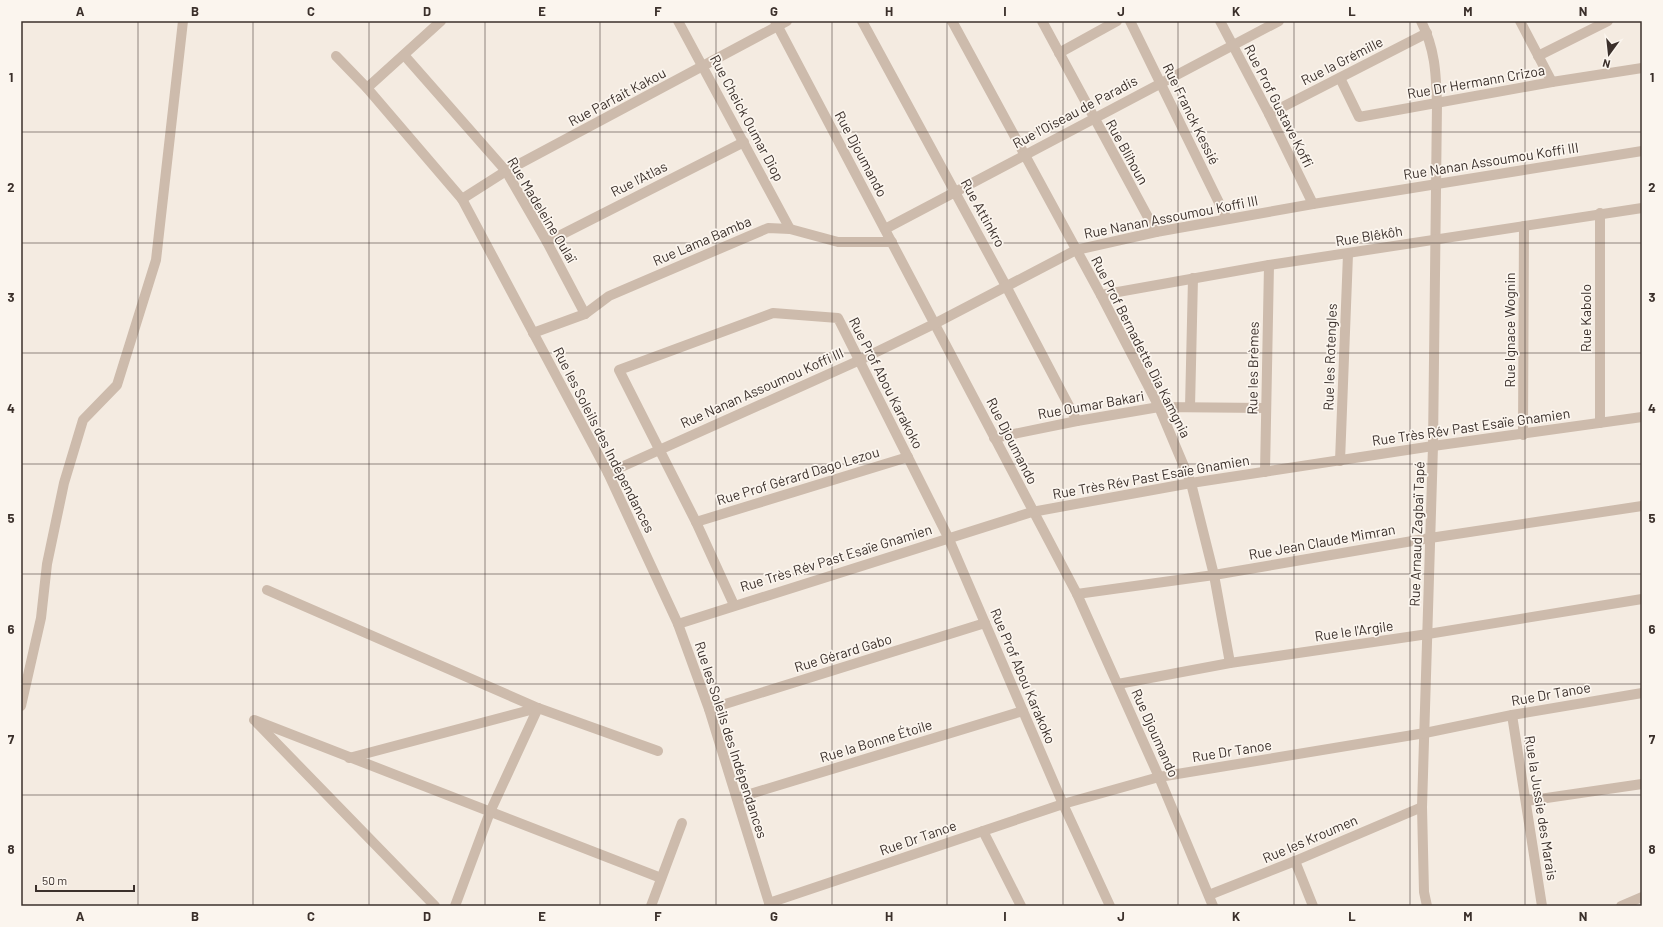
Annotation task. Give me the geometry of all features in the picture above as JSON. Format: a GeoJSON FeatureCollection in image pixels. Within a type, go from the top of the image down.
{"type":"FeatureCollection","features":[{"type":"Feature","properties":{"kind":"street"},"geometry":{"type":"LineString","coordinates":[[21,706],[41,618],[47,564],[64,482],[83,420],[117,385],[156,260],[184,21]]}},
{"type":"Feature","properties":{"kind":"street"},"geometry":{"type":"LineString","coordinates":[[367,88],[441,21]]}},
{"type":"Feature","properties":{"kind":"street","name":"Rue Cheick Oumar Diop"},"geometry":{"type":"LineString","coordinates":[[678,21],[704,66],[790,229]]}},
{"type":"Feature","properties":{"kind":"street","name":"Rue Attinkro"},"geometry":{"type":"LineString","coordinates":[[862,21],[1006,286],[1077,421]]}},
{"type":"Feature","properties":{"kind":"street","name":"Rue Prof Bernadette Dia Kamgnia"},"geometry":{"type":"LineString","coordinates":[[952,21],[1101,296],[1159,407],[1191,483],[1214,575],[1230,663]]}},
{"type":"Feature","properties":{"kind":"street","name":"Rue Blihoun"},"geometry":{"type":"LineString","coordinates":[[1042,21],[1093,118],[1156,232]]}},
{"type":"Feature","properties":{"kind":"street"},"geometry":{"type":"LineString","coordinates":[[1059,53],[1117,21]]}},
{"type":"Feature","properties":{"kind":"street","name":"Rue Franck Kessié"},"geometry":{"type":"LineString","coordinates":[[1130,21],[1227,219]]}},
{"type":"Feature","properties":{"kind":"street","name":"Rue Prof Gustave Koffi"},"geometry":{"type":"LineString","coordinates":[[1220,21],[1314,204]]}},
{"type":"Feature","properties":{"kind":"street","name":"Rue l'Oiseau de Paradis"},"geometry":{"type":"LineString","coordinates":[[885,229],[955,193],[1024,154],[1280,21]]}},
{"type":"Feature","properties":{"kind":"street","name":"Rue Arnaud Zagbaï Tapé"},"geometry":{"type":"LineString","coordinates":[[1421,21],[1427,34],[1436,66],[1437,104],[1435,184],[1436,240],[1434,446],[1422,807],[1424,892],[1427,906]]}},
{"type":"Feature","properties":{"kind":"street"},"geometry":{"type":"LineString","coordinates":[[1520,21],[1552,82]]}},
{"type":"Feature","properties":{"kind":"street"},"geometry":{"type":"LineString","coordinates":[[1538,56],[1608,21]]}},
{"type":"Feature","properties":{"kind":"street","name":"Rue Parfait Kakou"},"geometry":{"type":"LineString","coordinates":[[462,199],[506,172],[704,66],[780,23]]}},
{"type":"Feature","properties":{"kind":"street","name":"Rue Djoumando"},"geometry":{"type":"LineString","coordinates":[[780,23],[885,229],[936,323],[1032,512],[1077,594],[1159,777],[1213,906]]}},
{"type":"Feature","properties":{"kind":"street","name":"Rue la Grémille"},"geometry":{"type":"LineString","coordinates":[[1269,114],[1427,34]]}},
{"type":"Feature","properties":{"kind":"street","name":"Rue Madeleine Oulaï"},"geometry":{"type":"LineString","coordinates":[[404,55],[506,172],[547,242],[585,314]]}},
{"type":"Feature","properties":{"kind":"street","name":"Rue les Soleils des Indépendances"},"geometry":{"type":"LineString","coordinates":[[336,56],[367,88],[462,199],[608,473],[678,624],[709,709],[770,904]]}},
{"type":"Feature","properties":{"kind":"street","name":"Rue Dr Hermann Crizoa"},"geometry":{"type":"LineString","coordinates":[[1340,78],[1359,117],[1552,82],[1642,68]]}},
{"type":"Feature","properties":{"kind":"street","name":"Rue l'Atlas"},"geometry":{"type":"LineString","coordinates":[[547,242],[744,142]]}},
{"type":"Feature","properties":{"kind":"street","name":"Rue Nanan Assoumou Koffi III"},"geometry":{"type":"LineString","coordinates":[[608,473],[860,360],[936,323],[1076,250],[1156,232],[1227,219],[1642,151]]}},
{"type":"Feature","properties":{"kind":"street","name":"Rue Blêkôh"},"geometry":{"type":"LineString","coordinates":[[1101,296],[1269,265],[1348,254],[1600,213],[1642,208]]}},
{"type":"Feature","properties":{"kind":"street","name":"Rue Kabolo"},"geometry":{"type":"LineString","coordinates":[[1600,213],[1600,423]]}},
{"type":"Feature","properties":{"kind":"street","name":"Rue Ignace Wognin"},"geometry":{"type":"LineString","coordinates":[[1523,434],[1524,226]]}},
{"type":"Feature","properties":{"kind":"street","name":"Rue Lama Bamba"},"geometry":{"type":"LineString","coordinates":[[533,333],[585,314],[609,296],[768,228],[790,229],[838,242],[892,242]]}},
{"type":"Feature","properties":{"kind":"street","name":"Rue les Rotengles"},"geometry":{"type":"LineString","coordinates":[[1340,461],[1348,254]]}},
{"type":"Feature","properties":{"kind":"street","name":"Rue les Brèmes"},"geometry":{"type":"LineString","coordinates":[[1265,472],[1269,265]]}},
{"type":"Feature","properties":{"kind":"street"},"geometry":{"type":"LineString","coordinates":[[1190,407],[1193,278]]}},
{"type":"Feature","properties":{"kind":"street","name":"Rue Prof Abou Karakoko"},"geometry":{"type":"LineString","coordinates":[[734,605],[696,522],[619,370],[773,313],[838,318],[948,537],[1063,804],[1110,906]]}},
{"type":"Feature","properties":{"kind":"street","name":"Rue Oumar Bakari"},"geometry":{"type":"LineString","coordinates":[[994,438],[1077,421],[1159,407],[1266,408]]}},
{"type":"Feature","properties":{"kind":"street","name":"Rue Très Rév Past Esaïe Gnamien"},"geometry":{"type":"LineString","coordinates":[[678,624],[948,537],[1032,512],[1191,483],[1434,446],[1642,417]]}},
{"type":"Feature","properties":{"kind":"street","name":"Rue Prof Gérard Dago Lezou"},"geometry":{"type":"LineString","coordinates":[[696,522],[908,457]]}},
{"type":"Feature","properties":{"kind":"street","name":"Rue Jean Claude Mimran"},"geometry":{"type":"LineString","coordinates":[[1077,594],[1214,575],[1430,538],[1642,506]]}},
{"type":"Feature","properties":{"kind":"street"},"geometry":{"type":"LineString","coordinates":[[267,590],[538,708],[658,751]]}},
{"type":"Feature","properties":{"kind":"street","name":"Rue le l'Argile"},"geometry":{"type":"LineString","coordinates":[[1118,684],[1230,663],[1428,634],[1642,599]]}},
{"type":"Feature","properties":{"kind":"street","name":"Rue Gérard Gabo"},"geometry":{"type":"LineString","coordinates":[[709,709],[985,623]]}},
{"type":"Feature","properties":{"kind":"street","name":"Rue Dr Tanoe"},"geometry":{"type":"LineString","coordinates":[[770,904],[1063,804],[1159,777],[1425,732],[1512,715],[1642,693]]}},
{"type":"Feature","properties":{"kind":"street"},"geometry":{"type":"LineString","coordinates":[[348,758],[538,708]]}},
{"type":"Feature","properties":{"kind":"street"},"geometry":{"type":"LineString","coordinates":[[454,906],[490,812],[538,708]]}},
{"type":"Feature","properties":{"kind":"street","name":"Rue la Bonne Étoile"},"geometry":{"type":"LineString","coordinates":[[736,798],[1023,711]]}},
{"type":"Feature","properties":{"kind":"street","name":"Rue la Jussie des Marais"},"geometry":{"type":"LineString","coordinates":[[1512,715],[1542,906]]}},
{"type":"Feature","properties":{"kind":"street"},"geometry":{"type":"LineString","coordinates":[[435,906],[254,720],[348,758],[661,878]]}},
{"type":"Feature","properties":{"kind":"street"},"geometry":{"type":"LineString","coordinates":[[1526,801],[1642,784]]}},
{"type":"Feature","properties":{"kind":"street","name":"Rue les Kroumen"},"geometry":{"type":"LineString","coordinates":[[1208,895],[1295,861],[1422,807]]}},
{"type":"Feature","properties":{"kind":"street"},"geometry":{"type":"LineString","coordinates":[[651,906],[682,823]]}},
{"type":"Feature","properties":{"kind":"street"},"geometry":{"type":"LineString","coordinates":[[983,831],[1017,905]]}},
{"type":"Feature","properties":{"kind":"street"},"geometry":{"type":"LineString","coordinates":[[1295,861],[1313,906]]}},
{"type":"Feature","properties":{"kind":"street"},"geometry":{"type":"LineString","coordinates":[[1621,906],[1642,897]]}}]}
